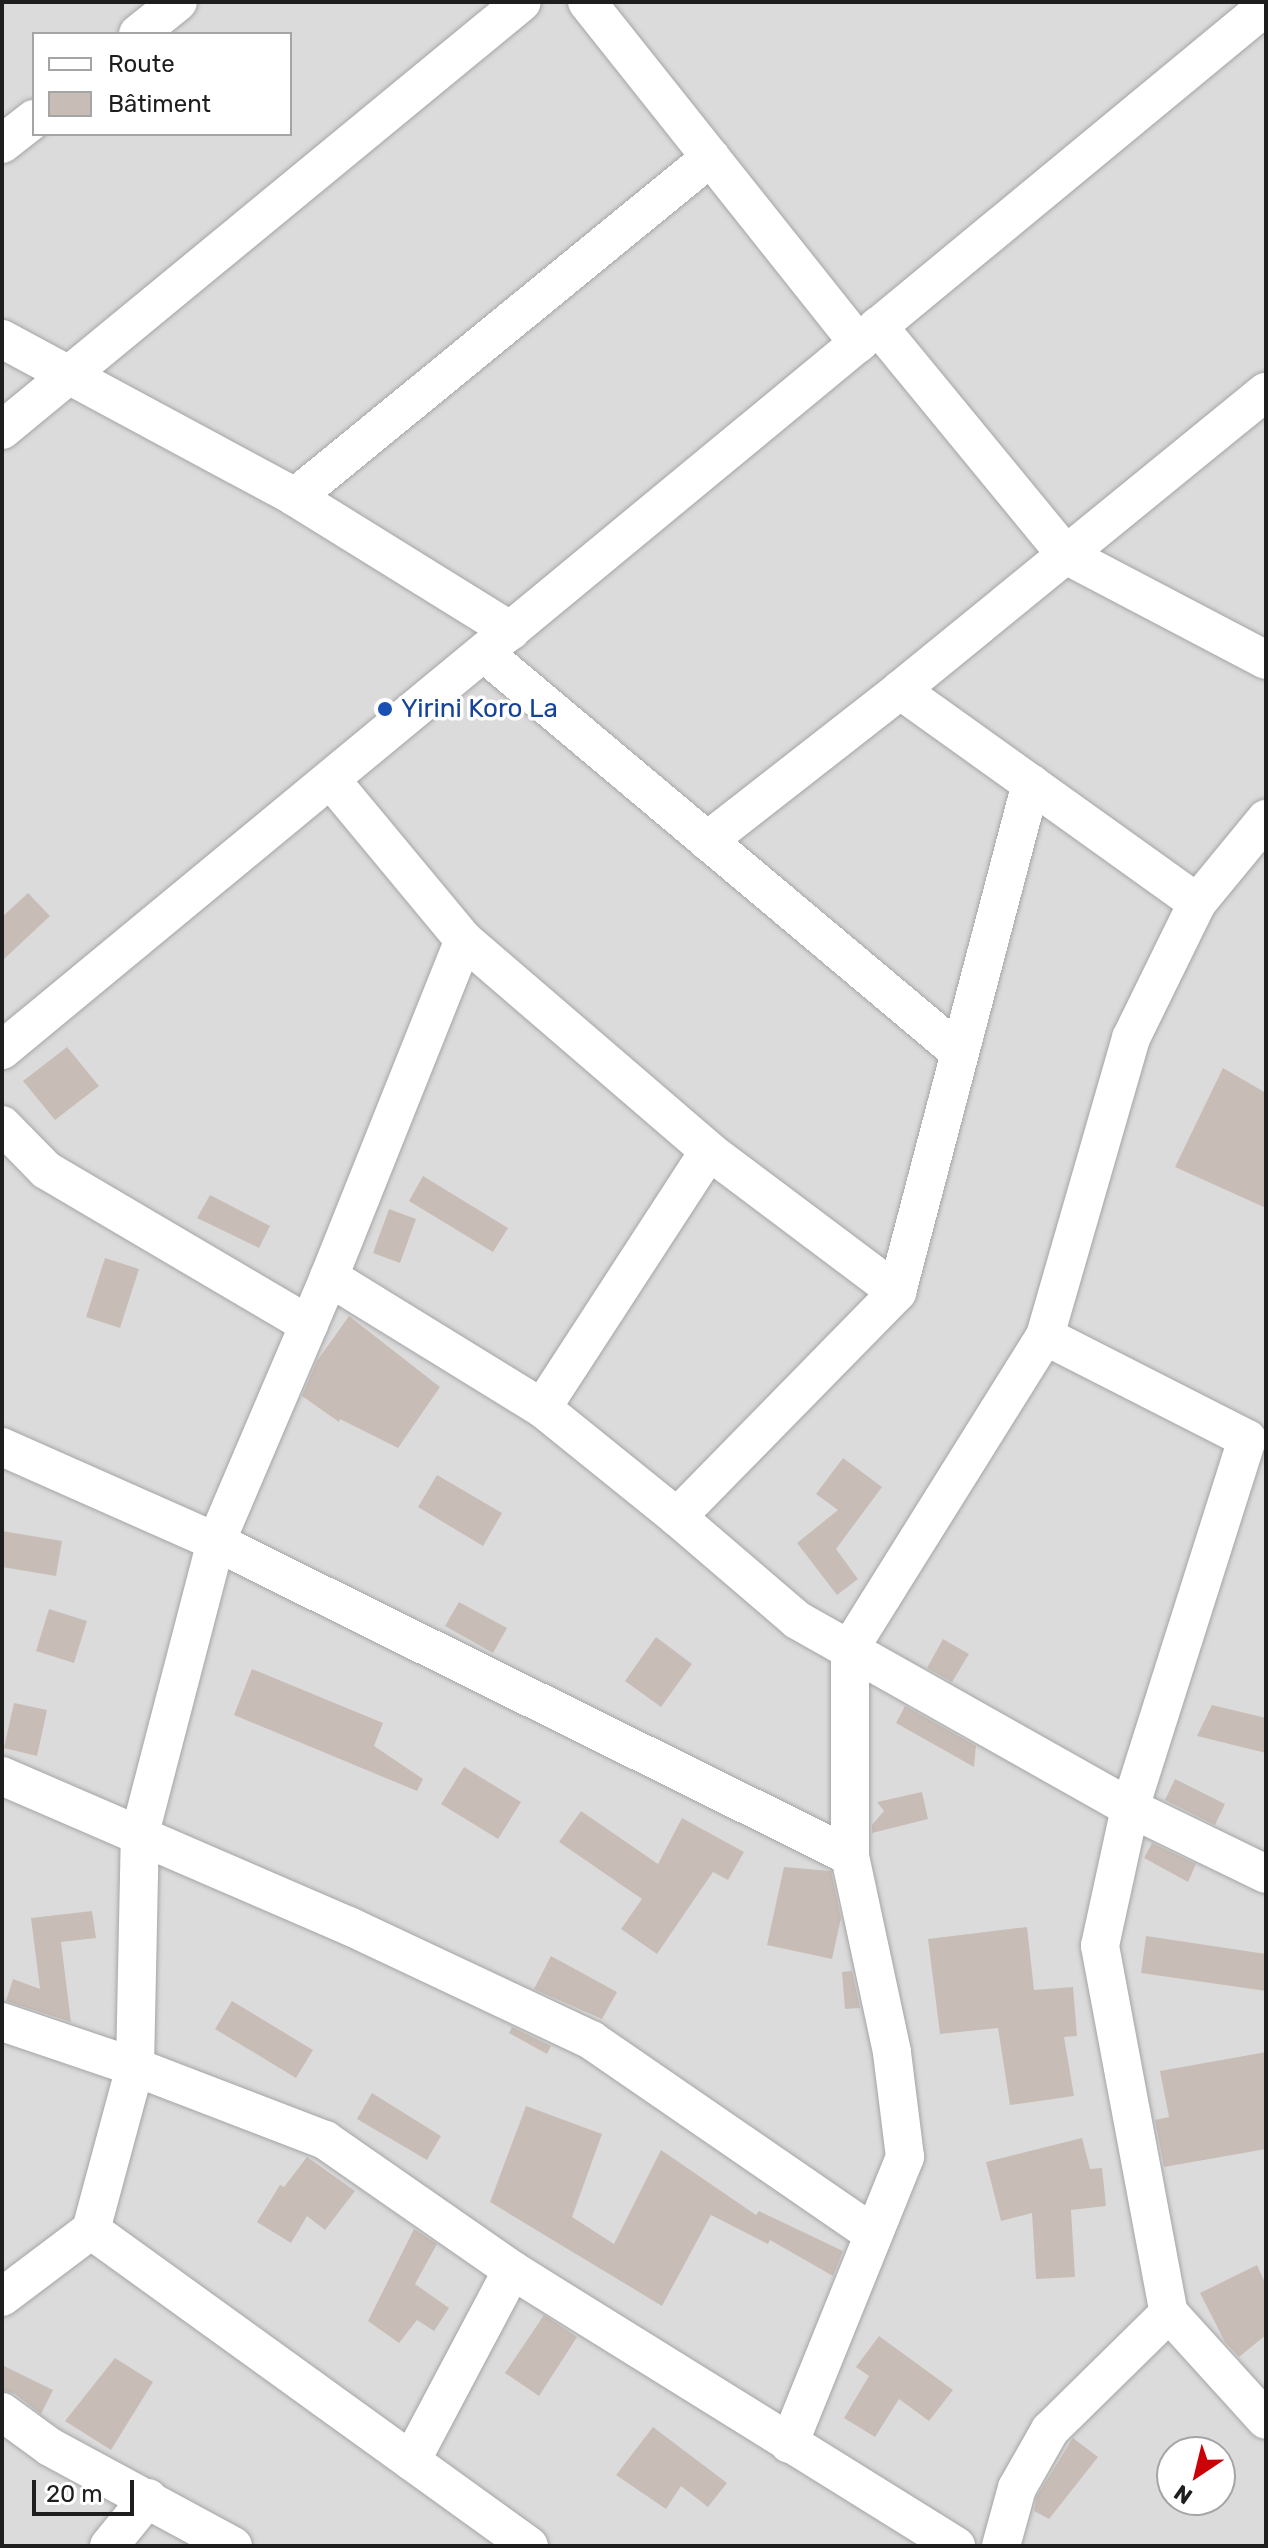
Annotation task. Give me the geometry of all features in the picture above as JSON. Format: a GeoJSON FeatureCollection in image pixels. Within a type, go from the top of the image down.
{"type":"FeatureCollection","features":[{"type":"Feature","properties":{"kind":"street"},"geometry":{"type":"LineString","coordinates":[[140,32],[178,2]]}},
{"type":"Feature","properties":{"kind":"street"},"geometry":{"type":"LineString","coordinates":[[2,430],[522,2]]}},
{"type":"Feature","properties":{"kind":"street"},"geometry":{"type":"LineString","coordinates":[[587,2],[711,157],[1066,555],[1266,660]]}},
{"type":"Feature","properties":{"kind":"street"},"geometry":{"type":"LineString","coordinates":[[2,1050],[1266,6]]}},
{"type":"Feature","properties":{"kind":"street"},"geometry":{"type":"LineString","coordinates":[[295,497],[711,157]]}},
{"type":"Feature","properties":{"kind":"street"},"geometry":{"type":"LineString","coordinates":[[2,339],[295,497],[498,642],[707,841],[959,1052]]}},
{"type":"Feature","properties":{"kind":"street"},"geometry":{"type":"LineString","coordinates":[[707,841],[900,690],[1266,392]]}},
{"type":"Feature","properties":{"kind":"street"},"geometry":{"type":"LineString","coordinates":[[900,690],[1197,903]]}},
{"type":"Feature","properties":{"kind":"street"},"geometry":{"type":"LineString","coordinates":[[331,780],[464,940],[709,1151],[897,1292]]}},
{"type":"Feature","properties":{"kind":"street"},"geometry":{"type":"LineString","coordinates":[[677,1517],[897,1292],[1031,783]]}},
{"type":"Feature","properties":{"kind":"street"},"geometry":{"type":"LineString","coordinates":[[789,2444],[905,2157],[892,2052],[850,1856],[850,1648],[1045,1336],[1131,1038],[1197,903],[1266,819]]}},
{"type":"Feature","properties":{"kind":"street"},"geometry":{"type":"LineString","coordinates":[[2,2297],[91,2230],[135,2067],[140,1833],[216,1542],[329,1277],[464,940]]}},
{"type":"Feature","properties":{"kind":"street"},"geometry":{"type":"LineString","coordinates":[[2,1125],[46,1170],[309,1325]]}},
{"type":"Feature","properties":{"kind":"street"},"geometry":{"type":"LineString","coordinates":[[542,1408],[709,1151]]}},
{"type":"Feature","properties":{"kind":"street"},"geometry":{"type":"LineString","coordinates":[[329,1277],[542,1408],[677,1517],[797,1620],[1130,1808],[1266,1874]]}},
{"type":"Feature","properties":{"kind":"street"},"geometry":{"type":"LineString","coordinates":[[1045,1336],[1247,1439],[1130,1808],[1100,1946],[1169,2313],[1266,2420]]}},
{"type":"Feature","properties":{"kind":"street"},"geometry":{"type":"LineString","coordinates":[[2,1447],[216,1542],[850,1856]]}},
{"type":"Feature","properties":{"kind":"street"},"geometry":{"type":"LineString","coordinates":[[2,1776],[140,1833],[349,1926],[591,2040],[873,2234]]}},
{"type":"Feature","properties":{"kind":"street"},"geometry":{"type":"LineString","coordinates":[[2,2022],[135,2067],[325,2140],[512,2270],[956,2546]]}},
{"type":"Feature","properties":{"kind":"street"},"geometry":{"type":"LineString","coordinates":[[91,2230],[529,2546]]}},
{"type":"Feature","properties":{"kind":"street"},"geometry":{"type":"LineString","coordinates":[[411,2461],[512,2270]]}},
{"type":"Feature","properties":{"kind":"street"},"geometry":{"type":"LineString","coordinates":[[1001,2546],[1017,2488],[1050,2430],[1169,2313]]}},
{"type":"Feature","properties":{"kind":"street"},"geometry":{"type":"LineString","coordinates":[[2,2412],[50,2447],[233,2546]]}},
{"type":"Feature","properties":{"kind":"street"},"geometry":{"type":"LineString","coordinates":[[109,2546],[148,2498]]}},
{"type":"Feature","properties":{"kind":"shaded area"},"geometry":{"type":"Polygon","coordinates":[[[2,2],[1266,2],[1266,2546],[2,2546],[2,2]]]}},
{"type":"Feature","properties":{"kind":"building"},"geometry":{"type":"Polygon","coordinates":[[[28,893],[50,916],[2,961],[2,917],[28,893]]]}},
{"type":"Feature","properties":{"kind":"building"},"geometry":{"type":"Polygon","coordinates":[[[67,1047],[99,1086],[55,1120],[23,1081],[67,1047]]]}},
{"type":"Feature","properties":{"kind":"building"},"geometry":{"type":"Polygon","coordinates":[[[1223,1068],[1266,1093],[1266,1208],[1175,1167],[1223,1068]]]}},
{"type":"Feature","properties":{"kind":"building"},"geometry":{"type":"Polygon","coordinates":[[[423,1176],[508,1228],[493,1252],[409,1201],[423,1176]]]}},
{"type":"Feature","properties":{"kind":"building"},"geometry":{"type":"Polygon","coordinates":[[[210,1195],[270,1226],[259,1248],[197,1218],[210,1195]]]}},
{"type":"Feature","properties":{"kind":"building"},"geometry":{"type":"Polygon","coordinates":[[[389,1209],[416,1219],[400,1263],[373,1253],[389,1209]]]}},
{"type":"Feature","properties":{"kind":"building"},"geometry":{"type":"Polygon","coordinates":[[[105,1258],[139,1269],[120,1328],[86,1317],[105,1258]]]}},
{"type":"Feature","properties":{"kind":"building"},"geometry":{"type":"Polygon","coordinates":[[[349,1316],[440,1387],[398,1448],[340,1419],[339,1422],[302,1396],[317,1361],[349,1316]]]}},
{"type":"Feature","properties":{"kind":"building"},"geometry":{"type":"Polygon","coordinates":[[[843,1458],[882,1487],[836,1549],[858,1579],[837,1595],[797,1543],[838,1510],[816,1494],[843,1458]]]}},
{"type":"Feature","properties":{"kind":"building"},"geometry":{"type":"Polygon","coordinates":[[[437,1475],[502,1513],[483,1546],[418,1507],[437,1475]]]}},
{"type":"Feature","properties":{"kind":"building"},"geometry":{"type":"Polygon","coordinates":[[[2,1531],[62,1541],[56,1576],[2,1567],[2,1531]]]}},
{"type":"Feature","properties":{"kind":"building"},"geometry":{"type":"Polygon","coordinates":[[[459,1602],[507,1628],[493,1653],[445,1626],[459,1602]]]}},
{"type":"Feature","properties":{"kind":"building"},"geometry":{"type":"Polygon","coordinates":[[[49,1609],[87,1621],[74,1663],[36,1651],[49,1609]]]}},
{"type":"Feature","properties":{"kind":"building"},"geometry":{"type":"Polygon","coordinates":[[[656,1637],[692,1664],[661,1707],[625,1681],[656,1637]]]}},
{"type":"Feature","properties":{"kind":"building"},"geometry":{"type":"Polygon","coordinates":[[[943,1639],[969,1654],[952,1682],[927,1668],[943,1639]]]}},
{"type":"Feature","properties":{"kind":"building"},"geometry":{"type":"Polygon","coordinates":[[[252,1669],[383,1723],[374,1746],[423,1779],[417,1791],[234,1715],[252,1669]]]}},
{"type":"Feature","properties":{"kind":"building"},"geometry":{"type":"Polygon","coordinates":[[[14,1703],[47,1710],[37,1756],[4,1748],[14,1703]]]}},
{"type":"Feature","properties":{"kind":"building"},"geometry":{"type":"Polygon","coordinates":[[[1212,1705],[1266,1718],[1266,1753],[1197,1736],[1212,1705]]]}},
{"type":"Feature","properties":{"kind":"building"},"geometry":{"type":"Polygon","coordinates":[[[905,1706],[976,1746],[974,1767],[896,1723],[905,1706]]]}},
{"type":"Feature","properties":{"kind":"building"},"geometry":{"type":"Polygon","coordinates":[[[464,1767],[521,1802],[498,1839],[441,1804],[464,1767]]]}},
{"type":"Feature","properties":{"kind":"building"},"geometry":{"type":"Polygon","coordinates":[[[1175,1779],[1225,1804],[1215,1825],[1165,1800],[1175,1779]]]}},
{"type":"Feature","properties":{"kind":"building"},"geometry":{"type":"Polygon","coordinates":[[[922,1792],[928,1819],[872,1833],[872,1825],[884,1811],[877,1802],[922,1792]]]}},
{"type":"Feature","properties":{"kind":"building"},"geometry":{"type":"Polygon","coordinates":[[[581,1811],[658,1864],[682,1818],[744,1852],[728,1880],[713,1872],[657,1954],[621,1929],[642,1899],[559,1842],[581,1811]]]}},
{"type":"Feature","properties":{"kind":"building"},"geometry":{"type":"Polygon","coordinates":[[[1152,1843],[1196,1864],[1188,1882],[1144,1858],[1152,1843]]]}},
{"type":"Feature","properties":{"kind":"building"},"geometry":{"type":"Polygon","coordinates":[[[784,1867],[831,1871],[841,1918],[832,1959],[767,1945],[784,1867]]]}},
{"type":"Feature","properties":{"kind":"building"},"geometry":{"type":"Polygon","coordinates":[[[92,1911],[96,1938],[61,1942],[71,2022],[6,2001],[13,1979],[40,1989],[31,1918],[92,1911]]]}},
{"type":"Feature","properties":{"kind":"building"},"geometry":{"type":"Polygon","coordinates":[[[1027,1927],[1034,1990],[1073,1987],[1077,2036],[1064,2037],[1074,2096],[1010,2105],[998,2028],[940,2034],[928,1939],[1027,1927]]]}},
{"type":"Feature","properties":{"kind":"building"},"geometry":{"type":"Polygon","coordinates":[[[1146,1936],[1266,1954],[1266,1991],[1141,1973],[1146,1936]]]}},
{"type":"Feature","properties":{"kind":"building"},"geometry":{"type":"Polygon","coordinates":[[[551,1956],[617,1992],[602,2019],[534,1989],[551,1956]]]}},
{"type":"Feature","properties":{"kind":"building"},"geometry":{"type":"Polygon","coordinates":[[[852,1971],[860,2008],[845,2009],[842,1972],[852,1971]]]}},
{"type":"Feature","properties":{"kind":"building"},"geometry":{"type":"Polygon","coordinates":[[[232,2001],[313,2050],[296,2078],[215,2029],[232,2001]]]}},
{"type":"Feature","properties":{"kind":"building"},"geometry":{"type":"Polygon","coordinates":[[[512,2027],[551,2046],[547,2054],[509,2033],[512,2027]]]}},
{"type":"Feature","properties":{"kind":"building"},"geometry":{"type":"Polygon","coordinates":[[[1266,2052],[1266,2149],[1164,2167],[1155,2120],[1169,2117],[1160,2071],[1266,2052]]]}},
{"type":"Feature","properties":{"kind":"building"},"geometry":{"type":"Polygon","coordinates":[[[372,2093],[441,2136],[427,2160],[357,2119],[372,2093]]]}},
{"type":"Feature","properties":{"kind":"building"},"geometry":{"type":"Polygon","coordinates":[[[526,2106],[602,2134],[572,2217],[614,2244],[661,2150],[756,2215],[759,2211],[843,2251],[833,2276],[770,2240],[768,2244],[711,2215],[662,2306],[490,2202],[526,2106]]]}},
{"type":"Feature","properties":{"kind":"building"},"geometry":{"type":"Polygon","coordinates":[[[1082,2138],[1090,2169],[1102,2168],[1106,2206],[1071,2210],[1075,2277],[1036,2279],[1032,2213],[1001,2221],[986,2162],[1082,2138]]]}},
{"type":"Feature","properties":{"kind":"building"},"geometry":{"type":"Polygon","coordinates":[[[307,2157],[355,2191],[325,2230],[307,2216],[291,2243],[257,2222],[280,2185],[284,2187],[307,2157]]]}},
{"type":"Feature","properties":{"kind":"building"},"geometry":{"type":"Polygon","coordinates":[[[414,2229],[437,2244],[415,2284],[449,2308],[434,2331],[417,2320],[399,2343],[368,2321],[414,2229]]]}},
{"type":"Feature","properties":{"kind":"building"},"geometry":{"type":"Polygon","coordinates":[[[1257,2265],[1266,2285],[1266,2335],[1239,2357],[1225,2342],[1200,2293],[1257,2265]]]}},
{"type":"Feature","properties":{"kind":"building"},"geometry":{"type":"Polygon","coordinates":[[[544,2315],[577,2337],[539,2396],[505,2373],[544,2315]]]}},
{"type":"Feature","properties":{"kind":"building"},"geometry":{"type":"Polygon","coordinates":[[[879,2336],[953,2390],[929,2421],[899,2399],[875,2437],[844,2418],[869,2376],[856,2367],[879,2336]]]}},
{"type":"Feature","properties":{"kind":"building"},"geometry":{"type":"Polygon","coordinates":[[[115,2358],[153,2382],[111,2450],[65,2421],[115,2358]]]}},
{"type":"Feature","properties":{"kind":"building"},"geometry":{"type":"Polygon","coordinates":[[[2,2365],[53,2390],[41,2414],[15,2394],[2,2390],[2,2365]]]}},
{"type":"Feature","properties":{"kind":"building"},"geometry":{"type":"Polygon","coordinates":[[[653,2427],[727,2483],[708,2507],[681,2486],[666,2509],[616,2475],[653,2427]]]}},
{"type":"Feature","properties":{"kind":"building"},"geometry":{"type":"Polygon","coordinates":[[[1073,2438],[1098,2457],[1049,2519],[1034,2511],[1037,2496],[1073,2438]]]}},
{"type":"Feature","properties":{"kind":"place","name":"Yirini Koro La"},"geometry":{"type":"Point","coordinates":[385,709]}}]}
